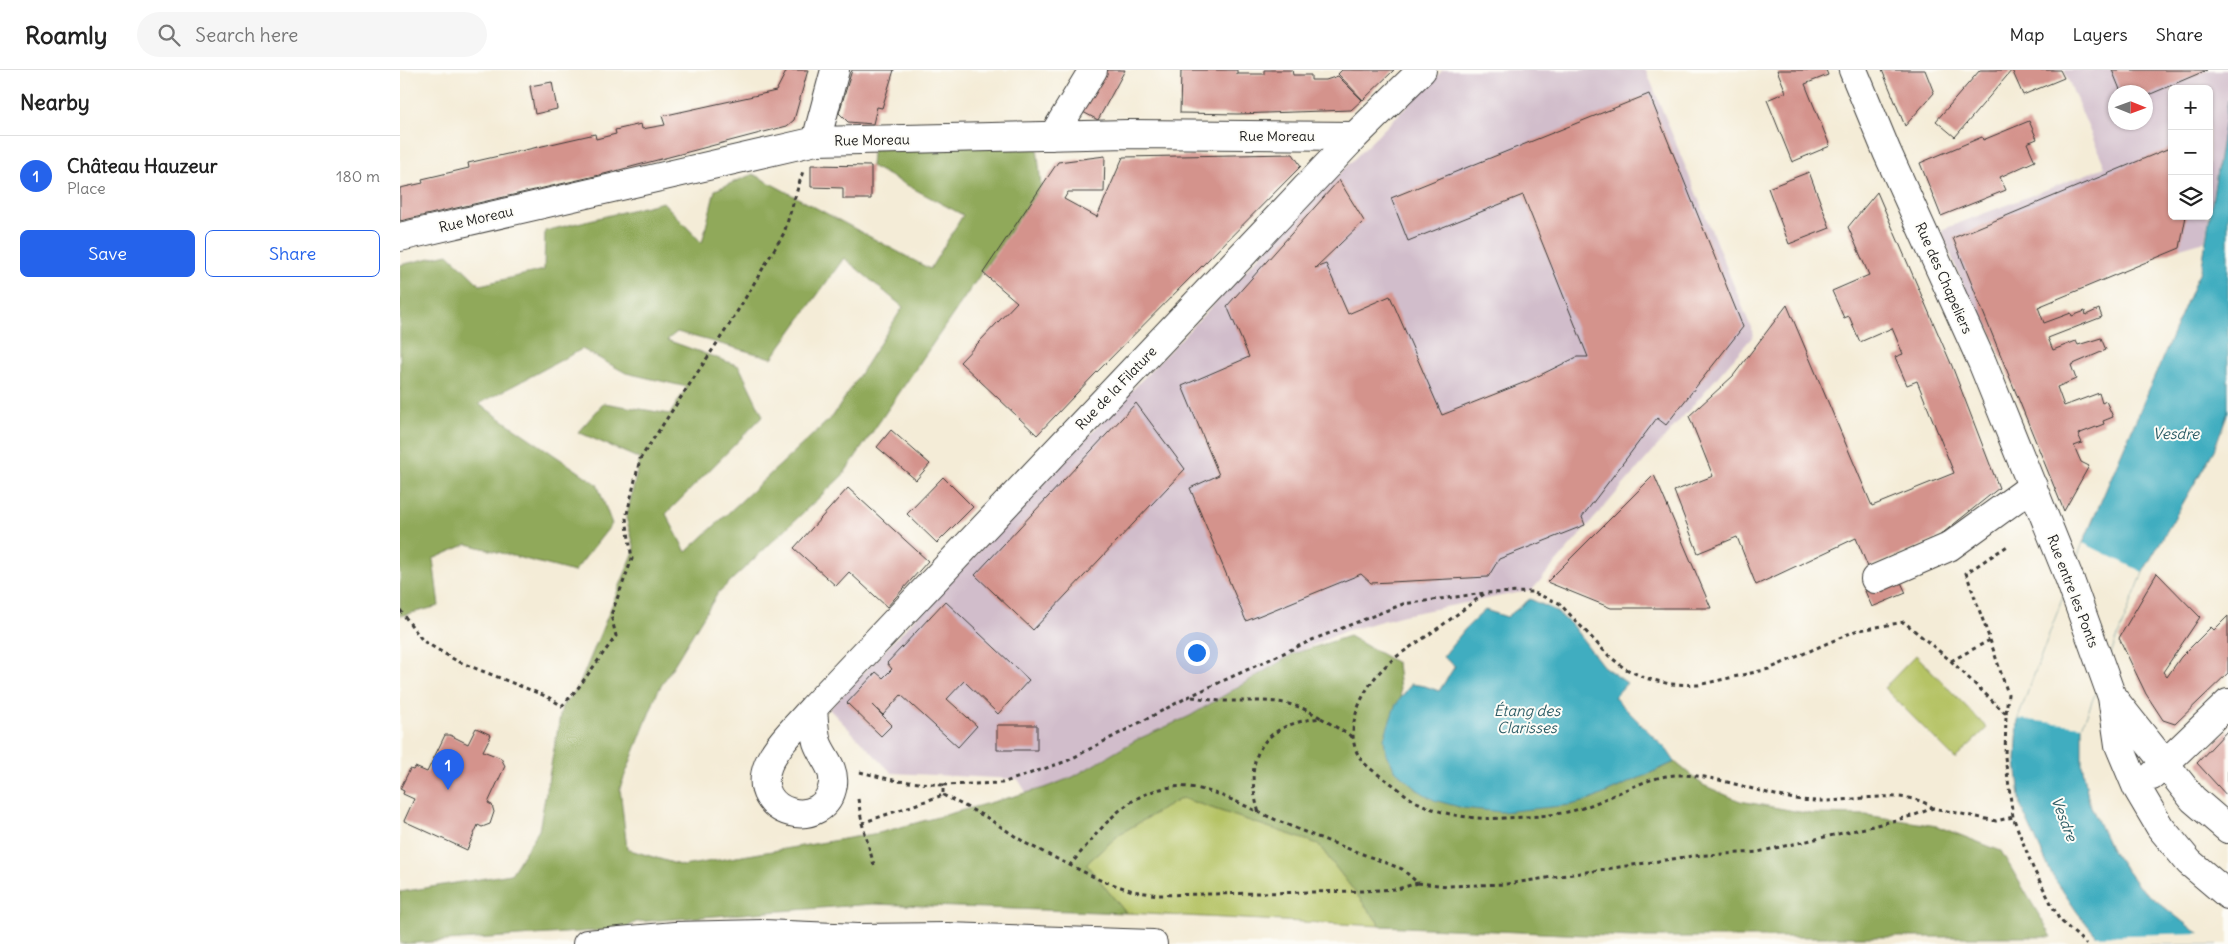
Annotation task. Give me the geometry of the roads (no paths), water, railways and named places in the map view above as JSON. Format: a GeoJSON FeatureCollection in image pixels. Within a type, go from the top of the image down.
{"type":"FeatureCollection","features":[{"type":"Feature","properties":{"kind":"main road"},"geometry":{"type":"LineString","coordinates":[[816,141],[835,70]]}},
{"type":"Feature","properties":{"kind":"main road"},"geometry":{"type":"LineString","coordinates":[[1053,136],[1093,70]]}},
{"type":"Feature","properties":{"kind":"main road","name":"Rue de la Filature"},"geometry":{"type":"LineString","coordinates":[[813,708],[1355,136],[1422,70]]}},
{"type":"Feature","properties":{"kind":"main road","name":"Rue des Chapeliers"},"geometry":{"type":"LineString","coordinates":[[1853,70],[1886,152],[1982,362],[2032,486]]}},
{"type":"Feature","properties":{"kind":"main road","name":"Rue Moreau"},"geometry":{"type":"LineString","coordinates":[[400,237],[816,141],[1128,134],[1355,136]]}},
{"type":"Feature","properties":{"kind":"main road"},"geometry":{"type":"LineString","coordinates":[[1875,579],[1949,547],[2032,486]]}},
{"type":"Feature","properties":{"kind":"main road","name":"Rue entre les Ponts"},"geometry":{"type":"LineString","coordinates":[[2032,486],[2070,580],[2104,672],[2112,697],[2119,745],[2137,788],[2160,827],[2183,855],[2228,895]]}},
{"type":"Feature","properties":{"kind":"main road","name":"Rue entre les Ponts"},"geometry":{"type":"LineString","coordinates":[[2112,697],[2193,799],[2228,830]]}},
{"type":"Feature","properties":{"kind":"main road"},"geometry":{"type":"LineString","coordinates":[[2137,788],[2167,764],[2228,703]]}},
{"type":"Feature","properties":{"kind":"main road"},"geometry":{"type":"LineString","coordinates":[[587,944],[675,936],[734,934],[858,938],[947,937],[1153,944]]}},
{"type":"Feature","properties":{"kind":"main road"},"geometry":{"type":"LineString","coordinates":[[824,944],[858,938]]}},
{"type":"Feature","properties":{"kind":"water","name":"Vesdre"},"geometry":{"type":"Polygon","coordinates":[[[2228,100],[2228,412],[2214,450],[2143,572],[2082,726],[2082,764],[2089,802],[2110,848],[2139,887],[2192,929],[2218,944],[2103,944],[2077,912],[2052,875],[2021,807],[2016,761],[2018,719],[2083,543],[2202,266],[2209,220],[2213,220],[2213,196],[2228,100]]]}},
{"type":"Feature","properties":{"kind":"water","name":"Étang des Clarisses"},"geometry":{"type":"Polygon","coordinates":[[[1530,599],[1554,610],[1571,624],[1603,666],[1627,683],[1614,697],[1667,750],[1675,762],[1590,800],[1571,805],[1501,812],[1463,808],[1434,800],[1418,790],[1396,771],[1386,754],[1384,738],[1395,706],[1411,684],[1439,691],[1455,666],[1443,657],[1465,629],[1485,610],[1507,617],[1530,599]]]}},
{"type":"Feature","properties":{"kind":"place","name":"Château Hauzeur"},"geometry":{"type":"Point","coordinates":[448,790]}}]}
